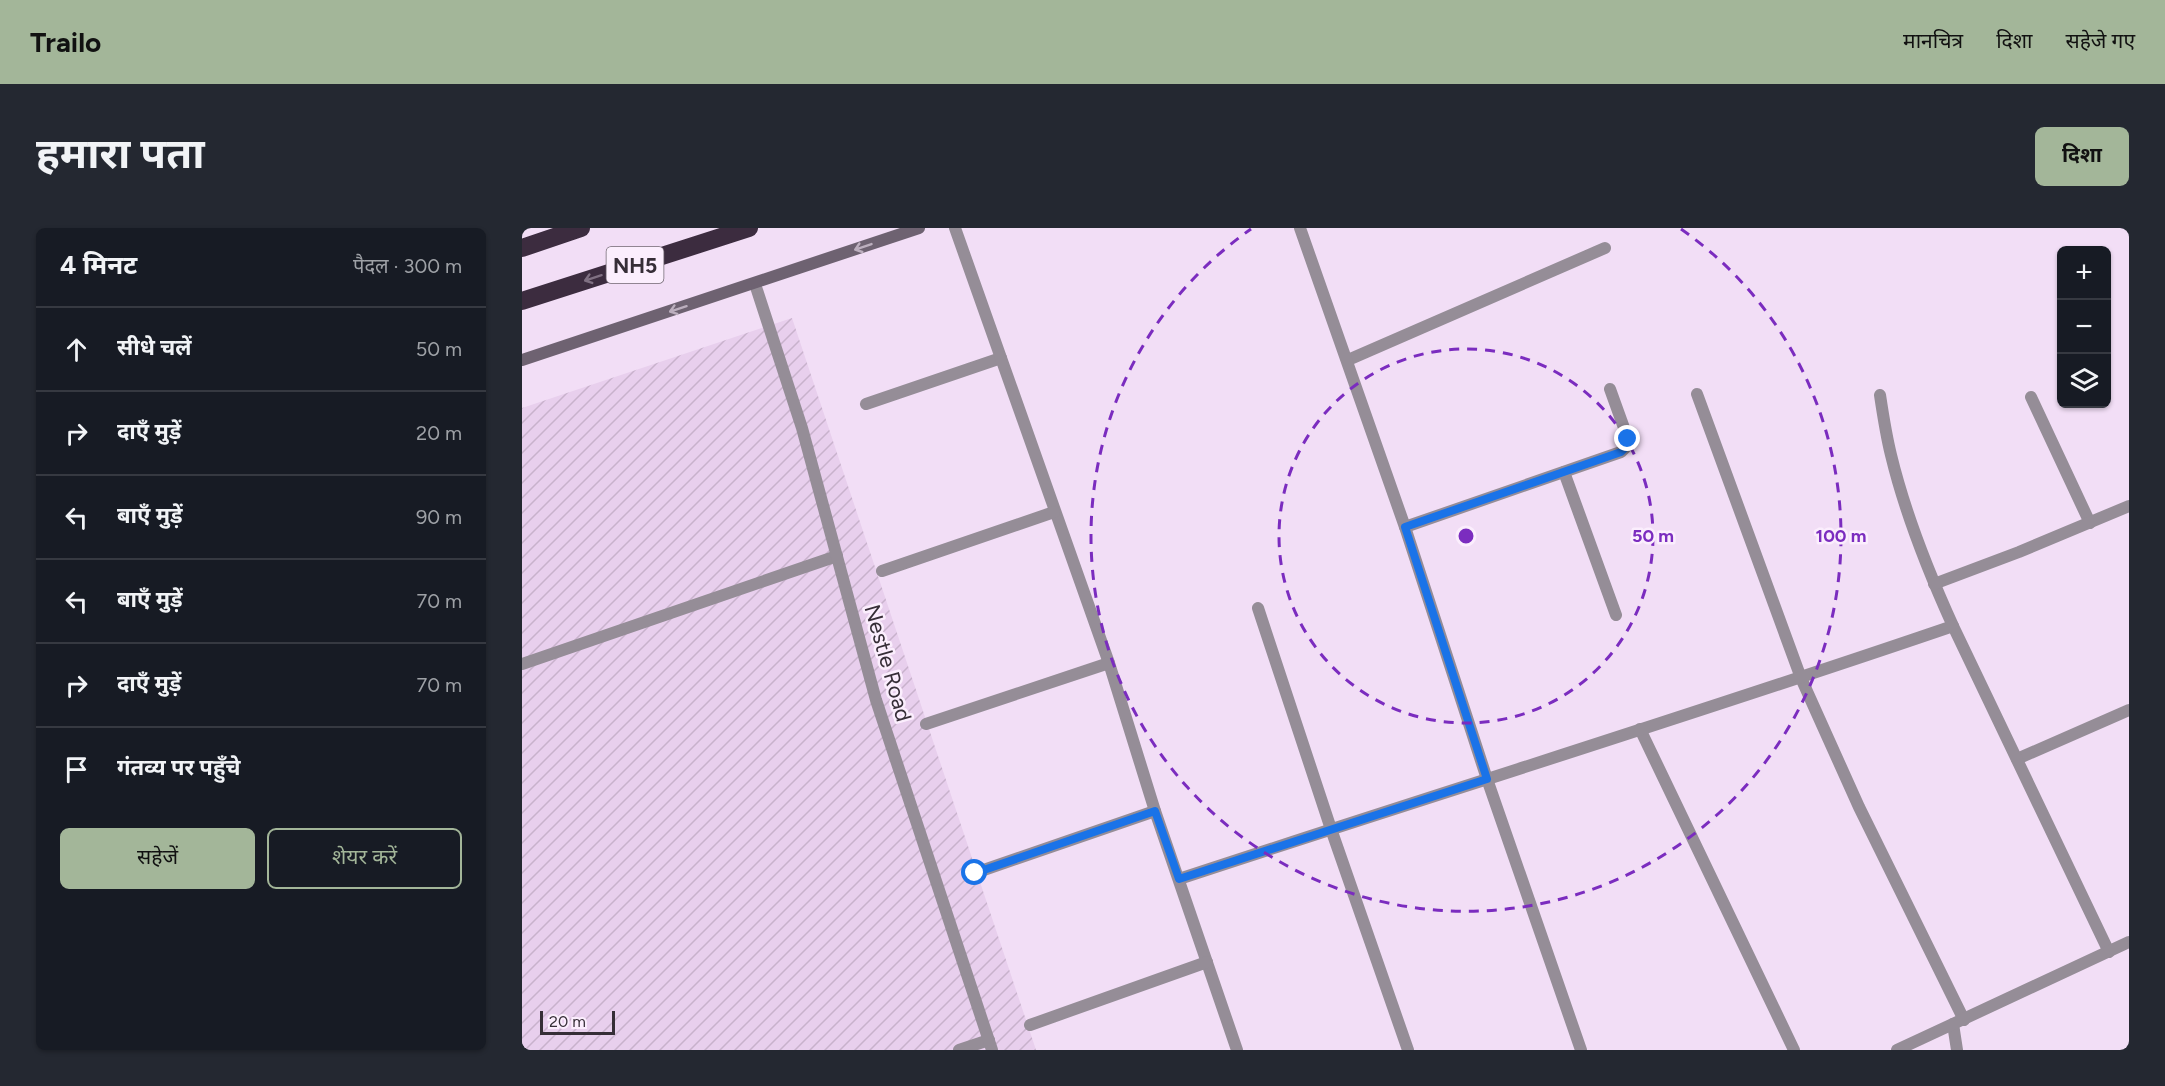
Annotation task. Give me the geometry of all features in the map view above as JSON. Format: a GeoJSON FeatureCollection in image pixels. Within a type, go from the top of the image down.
{"type":"FeatureCollection","features":[{"type":"Feature","properties":{"kind":"highway","name":"NH5"},"geometry":{"type":"LineString","coordinates":[[522,249],[581,228]]}},
{"type":"Feature","properties":{"kind":"highway","name":"NH5"},"geometry":{"type":"LineString","coordinates":[[522,301],[749,228]]}},
{"type":"Feature","properties":{"kind":"street"},"geometry":{"type":"LineString","coordinates":[[522,360],[919,228]]}},
{"type":"Feature","properties":{"kind":"street"},"geometry":{"type":"LineString","coordinates":[[955,228],[1109,663],[1155,811],[1237,1050]]}},
{"type":"Feature","properties":{"kind":"street"},"geometry":{"type":"LineString","coordinates":[[1300,228],[1348,360],[1487,779],[1581,1050]]}},
{"type":"Feature","properties":{"kind":"street"},"geometry":{"type":"LineString","coordinates":[[1348,360],[1605,248]]}},
{"type":"Feature","properties":{"kind":"street","name":"Nestle Road"},"geometry":{"type":"LineString","coordinates":[[755,284],[802,428],[876,700],[991,1045]]}},
{"type":"Feature","properties":{"kind":"street"},"geometry":{"type":"LineString","coordinates":[[866,404],[1001,358]]}},
{"type":"Feature","properties":{"kind":"street"},"geometry":{"type":"LineString","coordinates":[[1405,527],[1621,452],[1626,447],[1628,439],[1610,389]]}},
{"type":"Feature","properties":{"kind":"street"},"geometry":{"type":"LineString","coordinates":[[1697,394],[1801,678],[1959,1022],[1957,1050]]}},
{"type":"Feature","properties":{"kind":"street"},"geometry":{"type":"LineString","coordinates":[[1880,395],[1891,455],[1934,584],[2109,952]]}},
{"type":"Feature","properties":{"kind":"street"},"geometry":{"type":"LineString","coordinates":[[2031,398],[2090,523]]}},
{"type":"Feature","properties":{"kind":"street"},"geometry":{"type":"LineString","coordinates":[[1564,472],[1616,615]]}},
{"type":"Feature","properties":{"kind":"street"},"geometry":{"type":"LineString","coordinates":[[1934,584],[2129,506]]}},
{"type":"Feature","properties":{"kind":"street"},"geometry":{"type":"LineString","coordinates":[[882,571],[1054,512]]}},
{"type":"Feature","properties":{"kind":"street"},"geometry":{"type":"LineString","coordinates":[[522,664],[837,556]]}},
{"type":"Feature","properties":{"kind":"street"},"geometry":{"type":"LineString","coordinates":[[1258,608],[1331,829],[1408,1050]]}},
{"type":"Feature","properties":{"kind":"street"},"geometry":{"type":"LineString","coordinates":[[1179,879],[1801,678],[1953,626]]}},
{"type":"Feature","properties":{"kind":"street"},"geometry":{"type":"LineString","coordinates":[[926,724],[1109,663]]}},
{"type":"Feature","properties":{"kind":"street"},"geometry":{"type":"LineString","coordinates":[[2017,759],[2129,710]]}},
{"type":"Feature","properties":{"kind":"street"},"geometry":{"type":"LineString","coordinates":[[1640,729],[1794,1050]]}},
{"type":"Feature","properties":{"kind":"street"},"geometry":{"type":"LineString","coordinates":[[975,873],[1155,811]]}},
{"type":"Feature","properties":{"kind":"street"},"geometry":{"type":"LineString","coordinates":[[1897,1050],[2129,942]]}},
{"type":"Feature","properties":{"kind":"street"},"geometry":{"type":"LineString","coordinates":[[1030,1025],[1208,962]]}},
{"type":"Feature","properties":{"kind":"street"},"geometry":{"type":"LineString","coordinates":[[959,1050],[991,1045]]}},
{"type":"Feature","properties":{"kind":"shaded area"},"geometry":{"type":"Polygon","coordinates":[[[792,318],[1036,1050],[522,1050],[522,408],[792,318]]]}},
{"type":"Feature","properties":{"kind":"route"},"geometry":{"type":"LineString","coordinates":[[975,873],[1155,811],[1179,879],[1487,779],[1405,527],[1621,452],[1626,447],[1628,439]]}}]}
